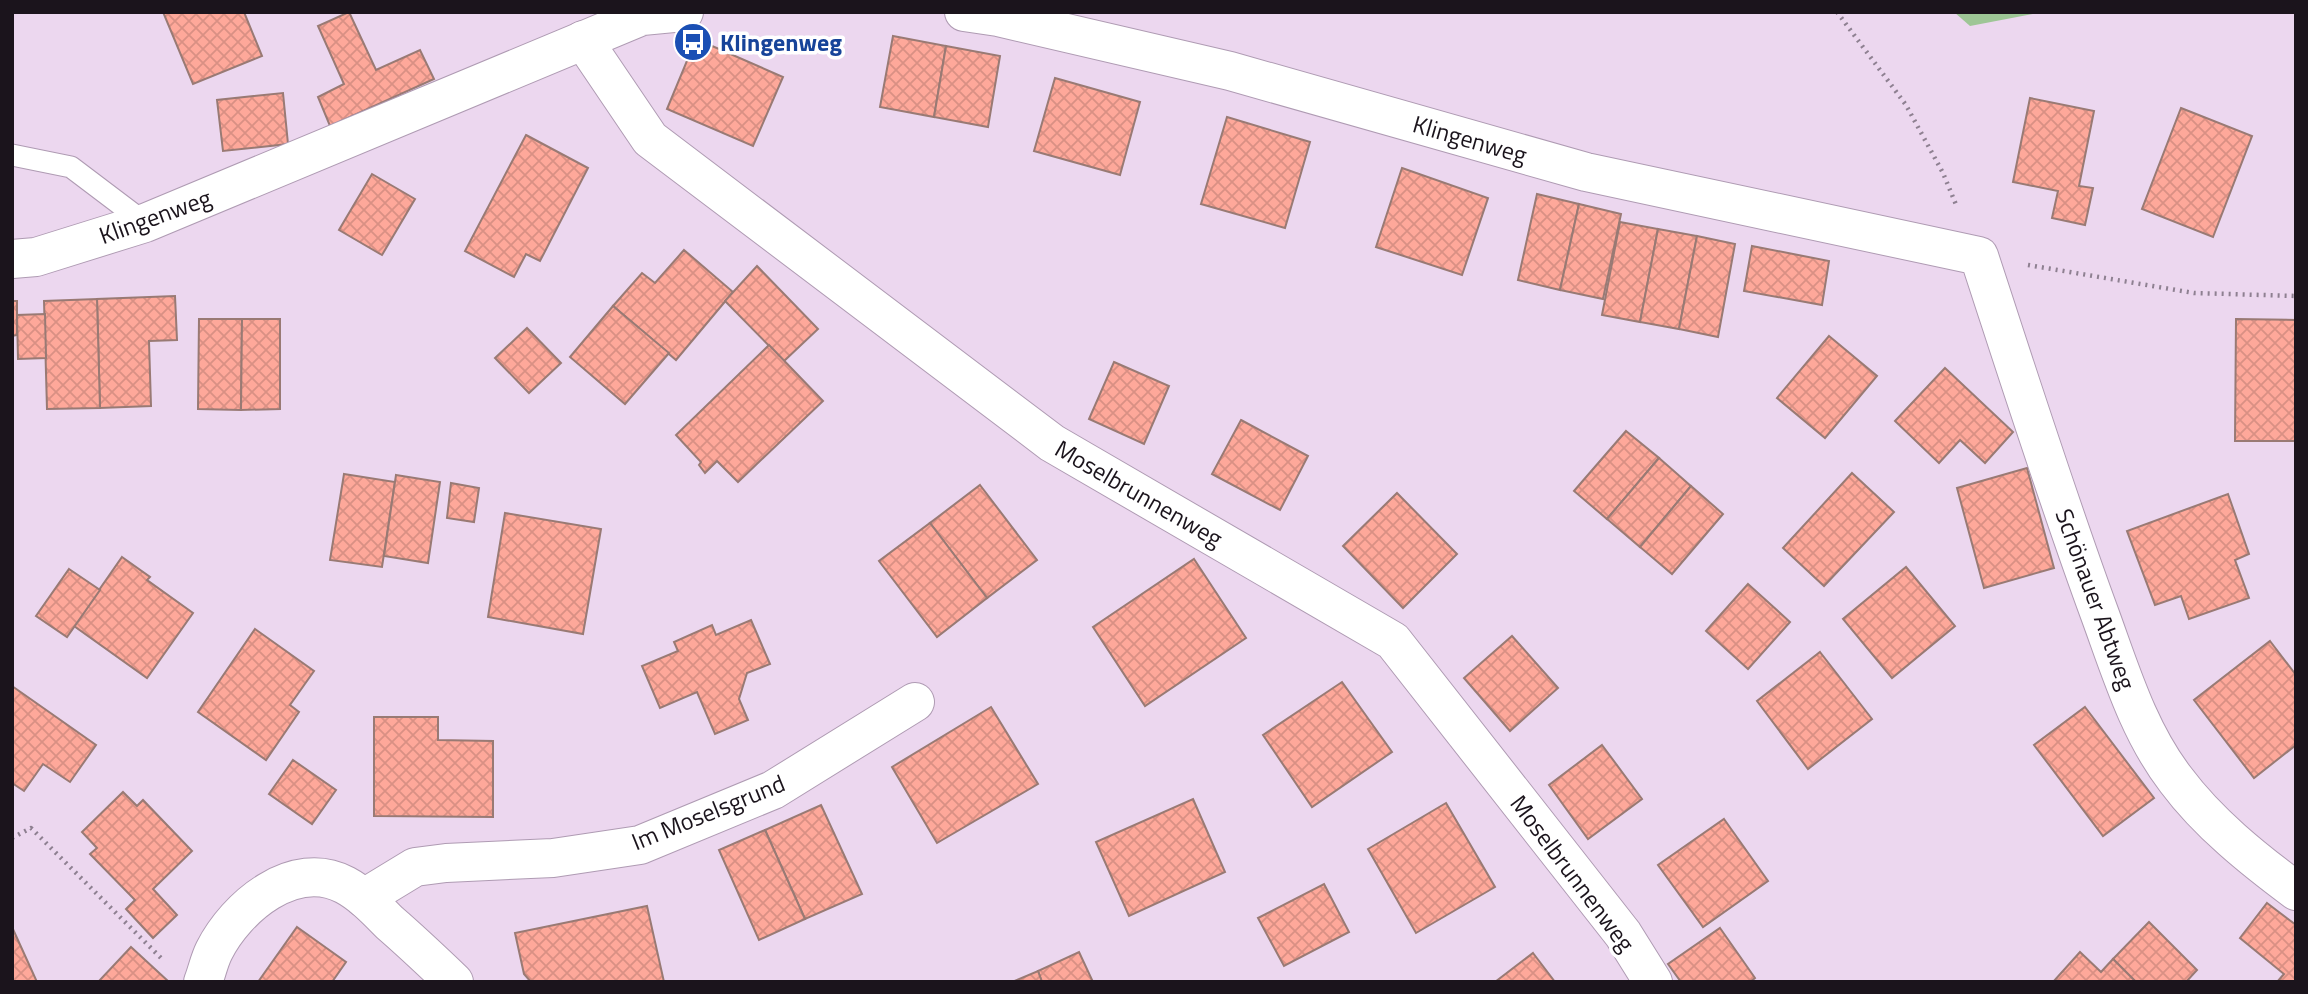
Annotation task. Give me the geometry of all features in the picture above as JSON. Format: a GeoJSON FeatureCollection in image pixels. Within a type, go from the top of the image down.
{"type":"FeatureCollection","features":[{"type":"Feature","properties":{"kind":"street","name":"Klingenweg"},"geometry":{"type":"LineString","coordinates":[[12,259],[36,257],[145,223],[642,16],[684,12]]}},
{"type":"Feature","properties":{"kind":"street","name":"Klingenweg"},"geometry":{"type":"LineString","coordinates":[[964,12],[998,17],[1230,71],[1586,172],[1979,256]]}},
{"type":"Feature","properties":{"kind":"street","name":"Moselbrunnenweg"},"geometry":{"type":"LineString","coordinates":[[583,40],[650,139],[1052,443],[1393,641],[1623,933],[1653,982]]}},
{"type":"Feature","properties":{"kind":"street","name":"Schönauer Abtweg"},"geometry":{"type":"LineString","coordinates":[[1979,256],[2080,560],[2149,740],[2176,780],[2214,822],[2296,891]]}},
{"type":"Feature","properties":{"kind":"street","name":"Im Moselsgrund"},"geometry":{"type":"LineString","coordinates":[[364,898],[415,867],[553,858],[640,845],[773,790],[915,702]]}},
{"type":"Feature","properties":{"kind":"street"},"geometry":{"type":"LineString","coordinates":[[203,982],[214,951],[251,902],[271,890],[315,876],[331,879],[364,898],[454,982]]}},
{"type":"Feature","properties":{"kind":"lane"},"geometry":{"type":"LineString","coordinates":[[12,155],[71,167],[145,223]]}},
{"type":"Feature","properties":{"kind":"path"},"geometry":{"type":"LineString","coordinates":[[1837,12],[1906,105],[1943,173],[1979,256],[2194,293],[2296,296]]}},
{"type":"Feature","properties":{"kind":"path"},"geometry":{"type":"LineString","coordinates":[[12,838],[31,828],[165,961]]}},
{"type":"Feature","properties":{"kind":"green space"},"geometry":{"type":"Polygon","coordinates":[[[1954,12],[2043,12],[1970,26],[1954,12]]]}},
{"type":"Feature","properties":{"kind":"building"},"geometry":{"type":"Polygon","coordinates":[[[163,12],[244,12],[262,56],[193,84],[163,12]]]}},
{"type":"Feature","properties":{"kind":"building"},"geometry":{"type":"Polygon","coordinates":[[[349,12],[376,70],[420,50],[434,79],[330,126],[318,97],[344,84],[318,26],[349,12]]]}},
{"type":"Feature","properties":{"kind":"building"},"geometry":{"type":"Polygon","coordinates":[[[893,36],[946,46],[934,117],[880,107],[893,36]]]}},
{"type":"Feature","properties":{"kind":"building"},"geometry":{"type":"Polygon","coordinates":[[[696,39],[783,77],[753,146],[667,109],[696,39]]]}},
{"type":"Feature","properties":{"kind":"building"},"geometry":{"type":"Polygon","coordinates":[[[946,46],[1000,56],[988,127],[934,117],[946,46]]]}},
{"type":"Feature","properties":{"kind":"building"},"geometry":{"type":"Polygon","coordinates":[[[1055,78],[1140,102],[1120,175],[1034,151],[1055,78]]]}},
{"type":"Feature","properties":{"kind":"building"},"geometry":{"type":"Polygon","coordinates":[[[283,93],[288,144],[223,151],[217,100],[283,93]]]}},
{"type":"Feature","properties":{"kind":"building"},"geometry":{"type":"Polygon","coordinates":[[[2030,98],[2094,111],[2079,186],[2093,188],[2085,225],[2052,218],[2058,191],[2013,182],[2030,98]]]}},
{"type":"Feature","properties":{"kind":"building"},"geometry":{"type":"Polygon","coordinates":[[[2181,108],[2252,136],[2213,237],[2142,209],[2181,108]]]}},
{"type":"Feature","properties":{"kind":"building"},"geometry":{"type":"Polygon","coordinates":[[[1227,117],[1310,142],[1285,228],[1201,204],[1227,117]]]}},
{"type":"Feature","properties":{"kind":"building"},"geometry":{"type":"Polygon","coordinates":[[[526,135],[588,168],[540,261],[526,254],[514,277],[465,251],[526,135]]]}},
{"type":"Feature","properties":{"kind":"building"},"geometry":{"type":"Polygon","coordinates":[[[1402,168],[1488,198],[1462,275],[1376,247],[1402,168]]]}},
{"type":"Feature","properties":{"kind":"building"},"geometry":{"type":"Polygon","coordinates":[[[372,174],[415,199],[382,255],[339,230],[372,174]]]}},
{"type":"Feature","properties":{"kind":"building"},"geometry":{"type":"Polygon","coordinates":[[[1537,194],[1579,204],[1560,290],[1518,280],[1537,194]]]}},
{"type":"Feature","properties":{"kind":"building"},"geometry":{"type":"Polygon","coordinates":[[[1579,204],[1621,214],[1603,299],[1560,290],[1579,204]]]}},
{"type":"Feature","properties":{"kind":"building"},"geometry":{"type":"Polygon","coordinates":[[[1620,222],[1658,229],[1640,322],[1602,315],[1620,222]]]}},
{"type":"Feature","properties":{"kind":"building"},"geometry":{"type":"Polygon","coordinates":[[[1658,229],[1697,236],[1679,329],[1640,322],[1658,229]]]}},
{"type":"Feature","properties":{"kind":"building"},"geometry":{"type":"Polygon","coordinates":[[[1697,236],[1735,244],[1718,337],[1679,329],[1697,236]]]}},
{"type":"Feature","properties":{"kind":"building"},"geometry":{"type":"Polygon","coordinates":[[[1752,246],[1829,261],[1822,305],[1744,291],[1752,246]]]}},
{"type":"Feature","properties":{"kind":"building"},"geometry":{"type":"Polygon","coordinates":[[[684,250],[733,292],[676,360],[613,306],[642,273],[655,283],[684,250]]]}},
{"type":"Feature","properties":{"kind":"building"},"geometry":{"type":"Polygon","coordinates":[[[757,266],[818,329],[784,361],[725,301],[757,266]]]}},
{"type":"Feature","properties":{"kind":"building"},"geometry":{"type":"Polygon","coordinates":[[[175,296],[177,340],[149,341],[151,406],[100,408],[97,299],[175,296]]]}},
{"type":"Feature","properties":{"kind":"building"},"geometry":{"type":"Polygon","coordinates":[[[97,299],[100,408],[47,409],[44,301],[97,299]]]}},
{"type":"Feature","properties":{"kind":"building"},"geometry":{"type":"Polygon","coordinates":[[[12,301],[17,301],[17,335],[12,336],[12,301]]]}},
{"type":"Feature","properties":{"kind":"building"},"geometry":{"type":"Polygon","coordinates":[[[613,306],[669,353],[625,404],[570,357],[613,306]]]}},
{"type":"Feature","properties":{"kind":"building"},"geometry":{"type":"Polygon","coordinates":[[[45,314],[46,358],[18,359],[17,315],[45,314]]]}},
{"type":"Feature","properties":{"kind":"building"},"geometry":{"type":"Polygon","coordinates":[[[199,319],[242,319],[241,410],[198,409],[199,319]]]}},
{"type":"Feature","properties":{"kind":"building"},"geometry":{"type":"Polygon","coordinates":[[[242,319],[280,319],[280,409],[241,410],[242,319]]]}},
{"type":"Feature","properties":{"kind":"building"},"geometry":{"type":"Polygon","coordinates":[[[2236,319],[2296,320],[2296,441],[2235,441],[2236,319]]]}},
{"type":"Feature","properties":{"kind":"building"},"geometry":{"type":"Polygon","coordinates":[[[527,328],[561,363],[529,393],[495,358],[527,328]]]}},
{"type":"Feature","properties":{"kind":"building"},"geometry":{"type":"Polygon","coordinates":[[[1829,336],[1877,376],[1825,438],[1777,398],[1829,336]]]}},
{"type":"Feature","properties":{"kind":"building"},"geometry":{"type":"Polygon","coordinates":[[[769,345],[823,401],[738,482],[717,461],[705,473],[699,465],[701,462],[676,435],[769,345]]]}},
{"type":"Feature","properties":{"kind":"building"},"geometry":{"type":"Polygon","coordinates":[[[1114,362],[1169,386],[1144,444],[1089,419],[1114,362]]]}},
{"type":"Feature","properties":{"kind":"building"},"geometry":{"type":"Polygon","coordinates":[[[1945,368],[2013,432],[1985,463],[1960,440],[1939,463],[1895,421],[1945,368]]]}},
{"type":"Feature","properties":{"kind":"building"},"geometry":{"type":"Polygon","coordinates":[[[1241,420],[1308,456],[1280,510],[1212,474],[1241,420]]]}},
{"type":"Feature","properties":{"kind":"building"},"geometry":{"type":"Polygon","coordinates":[[[1626,431],[1659,458],[1607,519],[1574,491],[1626,431]]]}},
{"type":"Feature","properties":{"kind":"building"},"geometry":{"type":"Polygon","coordinates":[[[1659,458],[1691,486],[1640,547],[1607,519],[1659,458]]]}},
{"type":"Feature","properties":{"kind":"building"},"geometry":{"type":"Polygon","coordinates":[[[2027,468],[2054,568],[1984,588],[1957,488],[2027,468]]]}},
{"type":"Feature","properties":{"kind":"building"},"geometry":{"type":"Polygon","coordinates":[[[1852,473],[1894,512],[1824,586],[1783,548],[1852,473]]]}},
{"type":"Feature","properties":{"kind":"building"},"geometry":{"type":"Polygon","coordinates":[[[344,474],[395,482],[382,567],[330,560],[344,474]]]}},
{"type":"Feature","properties":{"kind":"building"},"geometry":{"type":"Polygon","coordinates":[[[396,475],[440,482],[428,563],[384,556],[396,475]]]}},
{"type":"Feature","properties":{"kind":"building"},"geometry":{"type":"Polygon","coordinates":[[[451,483],[479,488],[474,522],[447,518],[451,483]]]}},
{"type":"Feature","properties":{"kind":"building"},"geometry":{"type":"Polygon","coordinates":[[[980,485],[1037,560],[987,598],[930,523],[980,485]]]}},
{"type":"Feature","properties":{"kind":"building"},"geometry":{"type":"Polygon","coordinates":[[[1691,486],[1723,514],[1672,574],[1640,547],[1691,486]]]}},
{"type":"Feature","properties":{"kind":"building"},"geometry":{"type":"Polygon","coordinates":[[[1397,493],[1457,554],[1403,608],[1343,546],[1397,493]]]}},
{"type":"Feature","properties":{"kind":"building"},"geometry":{"type":"Polygon","coordinates":[[[2228,494],[2249,554],[2235,560],[2249,598],[2189,619],[2181,596],[2155,605],[2127,531],[2228,494]]]}},
{"type":"Feature","properties":{"kind":"building"},"geometry":{"type":"Polygon","coordinates":[[[505,513],[601,529],[583,634],[488,617],[505,513]]]}},
{"type":"Feature","properties":{"kind":"building"},"geometry":{"type":"Polygon","coordinates":[[[930,523],[987,598],[937,637],[879,561],[930,523]]]}},
{"type":"Feature","properties":{"kind":"building"},"geometry":{"type":"Polygon","coordinates":[[[122,557],[150,577],[147,580],[193,613],[147,678],[74,626],[122,557]]]}},
{"type":"Feature","properties":{"kind":"building"},"geometry":{"type":"Polygon","coordinates":[[[1194,559],[1246,638],[1145,706],[1093,627],[1194,559]]]}},
{"type":"Feature","properties":{"kind":"building"},"geometry":{"type":"Polygon","coordinates":[[[1906,567],[1955,626],[1892,678],[1843,619],[1906,567]]]}},
{"type":"Feature","properties":{"kind":"building"},"geometry":{"type":"Polygon","coordinates":[[[69,569],[100,590],[67,637],[36,616],[69,569]]]}},
{"type":"Feature","properties":{"kind":"building"},"geometry":{"type":"Polygon","coordinates":[[[1748,584],[1790,622],[1748,669],[1706,631],[1748,584]]]}},
{"type":"Feature","properties":{"kind":"building"},"geometry":{"type":"Polygon","coordinates":[[[751,620],[770,664],[747,673],[739,699],[748,720],[715,734],[697,692],[660,708],[642,666],[678,651],[674,642],[712,625],[716,635],[751,620]]]}},
{"type":"Feature","properties":{"kind":"building"},"geometry":{"type":"Polygon","coordinates":[[[255,629],[314,671],[290,705],[299,712],[266,760],[198,712],[255,629]]]}},
{"type":"Feature","properties":{"kind":"building"},"geometry":{"type":"Polygon","coordinates":[[[1512,636],[1558,688],[1510,731],[1464,678],[1512,636]]]}},
{"type":"Feature","properties":{"kind":"building"},"geometry":{"type":"Polygon","coordinates":[[[2270,641],[2296,675],[2296,745],[2254,778],[2194,700],[2270,641]]]}},
{"type":"Feature","properties":{"kind":"building"},"geometry":{"type":"Polygon","coordinates":[[[1820,652],[1872,719],[1808,769],[1757,701],[1820,652]]]}},
{"type":"Feature","properties":{"kind":"building"},"geometry":{"type":"Polygon","coordinates":[[[1342,682],[1392,752],[1312,807],[1263,735],[1342,682]]]}},
{"type":"Feature","properties":{"kind":"building"},"geometry":{"type":"Polygon","coordinates":[[[12,686],[96,745],[70,782],[43,764],[24,791],[12,783],[12,686]]]}},
{"type":"Feature","properties":{"kind":"building"},"geometry":{"type":"Polygon","coordinates":[[[991,707],[1038,784],[937,843],[892,767],[991,707]]]}},
{"type":"Feature","properties":{"kind":"building"},"geometry":{"type":"Polygon","coordinates":[[[2085,707],[2154,798],[2103,836],[2034,745],[2085,707]]]}},
{"type":"Feature","properties":{"kind":"building"},"geometry":{"type":"Polygon","coordinates":[[[374,717],[438,717],[438,740],[493,741],[493,817],[374,816],[374,717]]]}},
{"type":"Feature","properties":{"kind":"building"},"geometry":{"type":"Polygon","coordinates":[[[1602,745],[1642,799],[1588,839],[1549,785],[1602,745]]]}},
{"type":"Feature","properties":{"kind":"building"},"geometry":{"type":"Polygon","coordinates":[[[293,760],[336,790],[312,824],[269,794],[293,760]]]}},
{"type":"Feature","properties":{"kind":"building"},"geometry":{"type":"Polygon","coordinates":[[[123,792],[137,806],[143,800],[192,851],[153,889],[177,915],[153,938],[126,909],[135,900],[90,854],[97,848],[82,832],[123,792]]]}},
{"type":"Feature","properties":{"kind":"building"},"geometry":{"type":"Polygon","coordinates":[[[1193,799],[1225,872],[1129,916],[1096,842],[1193,799]]]}},
{"type":"Feature","properties":{"kind":"building"},"geometry":{"type":"Polygon","coordinates":[[[1446,803],[1495,887],[1416,933],[1368,849],[1446,803]]]}},
{"type":"Feature","properties":{"kind":"building"},"geometry":{"type":"Polygon","coordinates":[[[821,805],[862,894],[805,919],[765,830],[821,805]]]}},
{"type":"Feature","properties":{"kind":"building"},"geometry":{"type":"Polygon","coordinates":[[[1724,819],[1768,881],[1703,927],[1658,865],[1724,819]]]}},
{"type":"Feature","properties":{"kind":"building"},"geometry":{"type":"Polygon","coordinates":[[[765,830],[805,919],[759,940],[719,850],[765,830]]]}},
{"type":"Feature","properties":{"kind":"building"},"geometry":{"type":"Polygon","coordinates":[[[1324,884],[1349,932],[1284,966],[1258,918],[1324,884]]]}},
{"type":"Feature","properties":{"kind":"building"},"geometry":{"type":"Polygon","coordinates":[[[2267,903],[2296,925],[2296,982],[2277,982],[2284,974],[2240,938],[2267,903]]]}},
{"type":"Feature","properties":{"kind":"building"},"geometry":{"type":"Polygon","coordinates":[[[647,906],[664,982],[531,982],[524,974],[515,933],[647,906]]]}},
{"type":"Feature","properties":{"kind":"building"},"geometry":{"type":"Polygon","coordinates":[[[2149,922],[2197,970],[2186,982],[2136,982],[2113,959],[2149,922]]]}},
{"type":"Feature","properties":{"kind":"building"},"geometry":{"type":"Polygon","coordinates":[[[12,927],[37,982],[12,982],[12,927]]]}},
{"type":"Feature","properties":{"kind":"building"},"geometry":{"type":"Polygon","coordinates":[[[297,927],[346,962],[332,982],[258,982],[297,927]]]}},
{"type":"Feature","properties":{"kind":"building"},"geometry":{"type":"Polygon","coordinates":[[[1720,928],[1755,978],[1750,982],[1681,982],[1668,964],[1720,928]]]}},
{"type":"Feature","properties":{"kind":"building"},"geometry":{"type":"Polygon","coordinates":[[[131,947],[169,982],[99,981],[131,947]]]}},
{"type":"Feature","properties":{"kind":"building"},"geometry":{"type":"Polygon","coordinates":[[[1079,952],[1093,982],[1042,982],[1038,971],[1079,952]]]}},
{"type":"Feature","properties":{"kind":"building"},"geometry":{"type":"Polygon","coordinates":[[[2080,952],[2101,972],[2113,959],[2136,982],[2053,982],[2080,952]]]}},
{"type":"Feature","properties":{"kind":"building"},"geometry":{"type":"Polygon","coordinates":[[[1533,953],[1555,982],[1495,982],[1533,953]]]}},
{"type":"Feature","properties":{"kind":"building"},"geometry":{"type":"Polygon","coordinates":[[[1038,971],[1042,982],[1012,982],[1038,971]]]}},
{"type":"Feature","properties":{"kind":"place","name":"Klingenweg"},"geometry":{"type":"Point","coordinates":[693,42]}}]}
